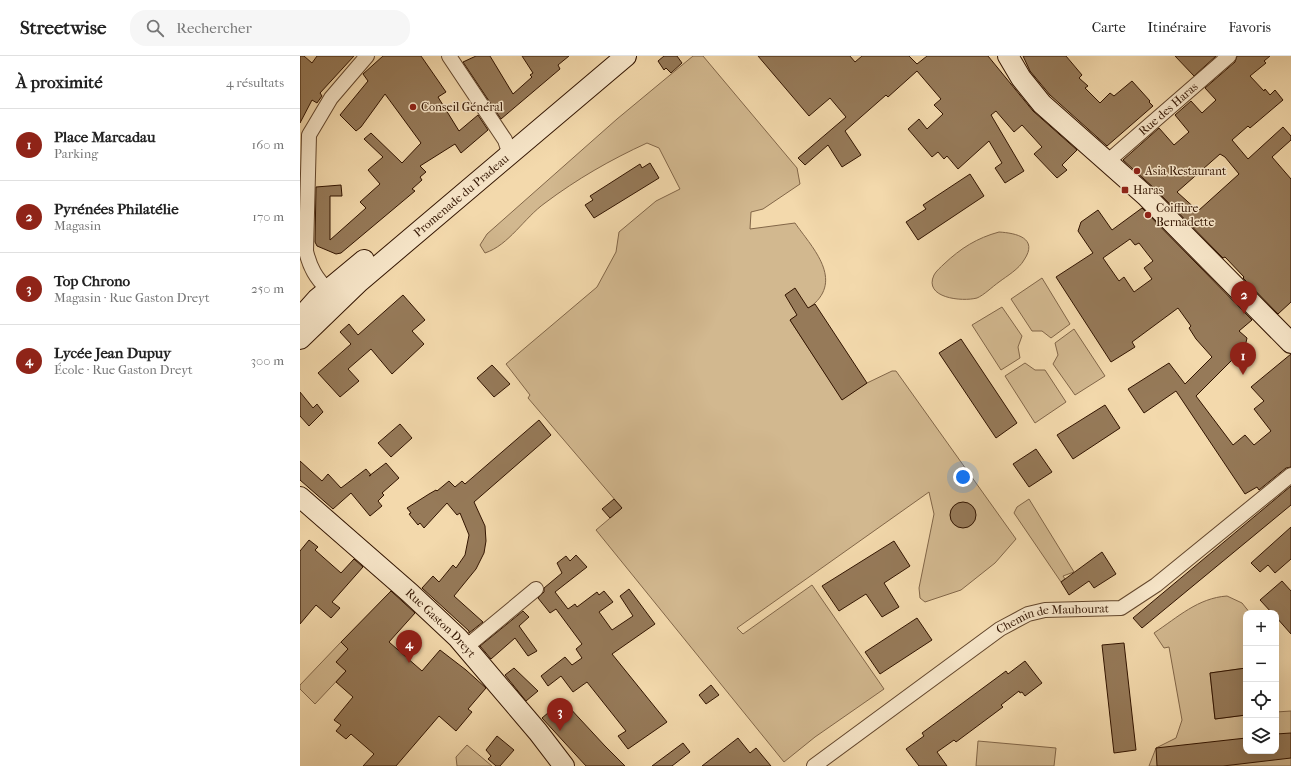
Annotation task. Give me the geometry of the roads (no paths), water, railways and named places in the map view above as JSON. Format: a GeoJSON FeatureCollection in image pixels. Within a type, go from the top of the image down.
{"type":"FeatureCollection","features":[{"type":"Feature","properties":{"kind":"street"},"geometry":{"type":"LineString","coordinates":[[328,290],[316,278],[309,266],[306,251],[304,134],[331,98],[367,56]]}},
{"type":"Feature","properties":{"kind":"street"},"geometry":{"type":"LineString","coordinates":[[449,56],[504,150]]}},
{"type":"Feature","properties":{"kind":"street","name":"Promenade du Pradeau"},"geometry":{"type":"LineString","coordinates":[[300,339],[359,282],[605,56]]}},
{"type":"Feature","properties":{"kind":"street","name":"Promenade du Pradeau"},"geometry":{"type":"LineString","coordinates":[[300,318],[317,299],[328,290],[504,150],[626,56]]}},
{"type":"Feature","properties":{"kind":"street"},"geometry":{"type":"LineString","coordinates":[[1008,56],[1021,78],[1042,104],[1146,196],[1287,330]]}},
{"type":"Feature","properties":{"kind":"street","name":"Rue des Haras"},"geometry":{"type":"LineString","coordinates":[[1107,162],[1229,56]]}},
{"type":"Feature","properties":{"kind":"street","name":"Chemin de Mauhourat"},"geometry":{"type":"LineString","coordinates":[[814,766],[1000,629],[1028,614],[1045,610],[1120,608],[1134,600],[1156,585],[1291,475]]}},
{"type":"Feature","properties":{"kind":"street","name":"Rue Gaston Dreyt"},"geometry":{"type":"LineString","coordinates":[[300,497],[410,593],[466,647],[538,732],[564,766]]}},
{"type":"Feature","properties":{"kind":"street"},"geometry":{"type":"LineString","coordinates":[[466,647],[536,589]]}},
{"type":"Feature","properties":{"kind":"place","name":"Conseil Général"},"geometry":{"type":"Point","coordinates":[413,107]}},
{"type":"Feature","properties":{"kind":"place","name":"Asia Restaurant"},"geometry":{"type":"Point","coordinates":[1137,171]}},
{"type":"Feature","properties":{"kind":"place","name":"Haras"},"geometry":{"type":"Point","coordinates":[1125,190]}},
{"type":"Feature","properties":{"kind":"place","name":"Coiffure Bernadette"},"geometry":{"type":"Point","coordinates":[1148,215]}},
{"type":"Feature","properties":{"kind":"place","name":"Pyrénées Philatélie"},"geometry":{"type":"Point","coordinates":[1244,314]}},
{"type":"Feature","properties":{"kind":"place","name":"Place Marcadau"},"geometry":{"type":"Point","coordinates":[1243,375]}},
{"type":"Feature","properties":{"kind":"place","name":"Lycée Jean Dupuy"},"geometry":{"type":"Point","coordinates":[409,663]}},
{"type":"Feature","properties":{"kind":"place","name":"Top Chrono"},"geometry":{"type":"Point","coordinates":[560,731]}}]}
